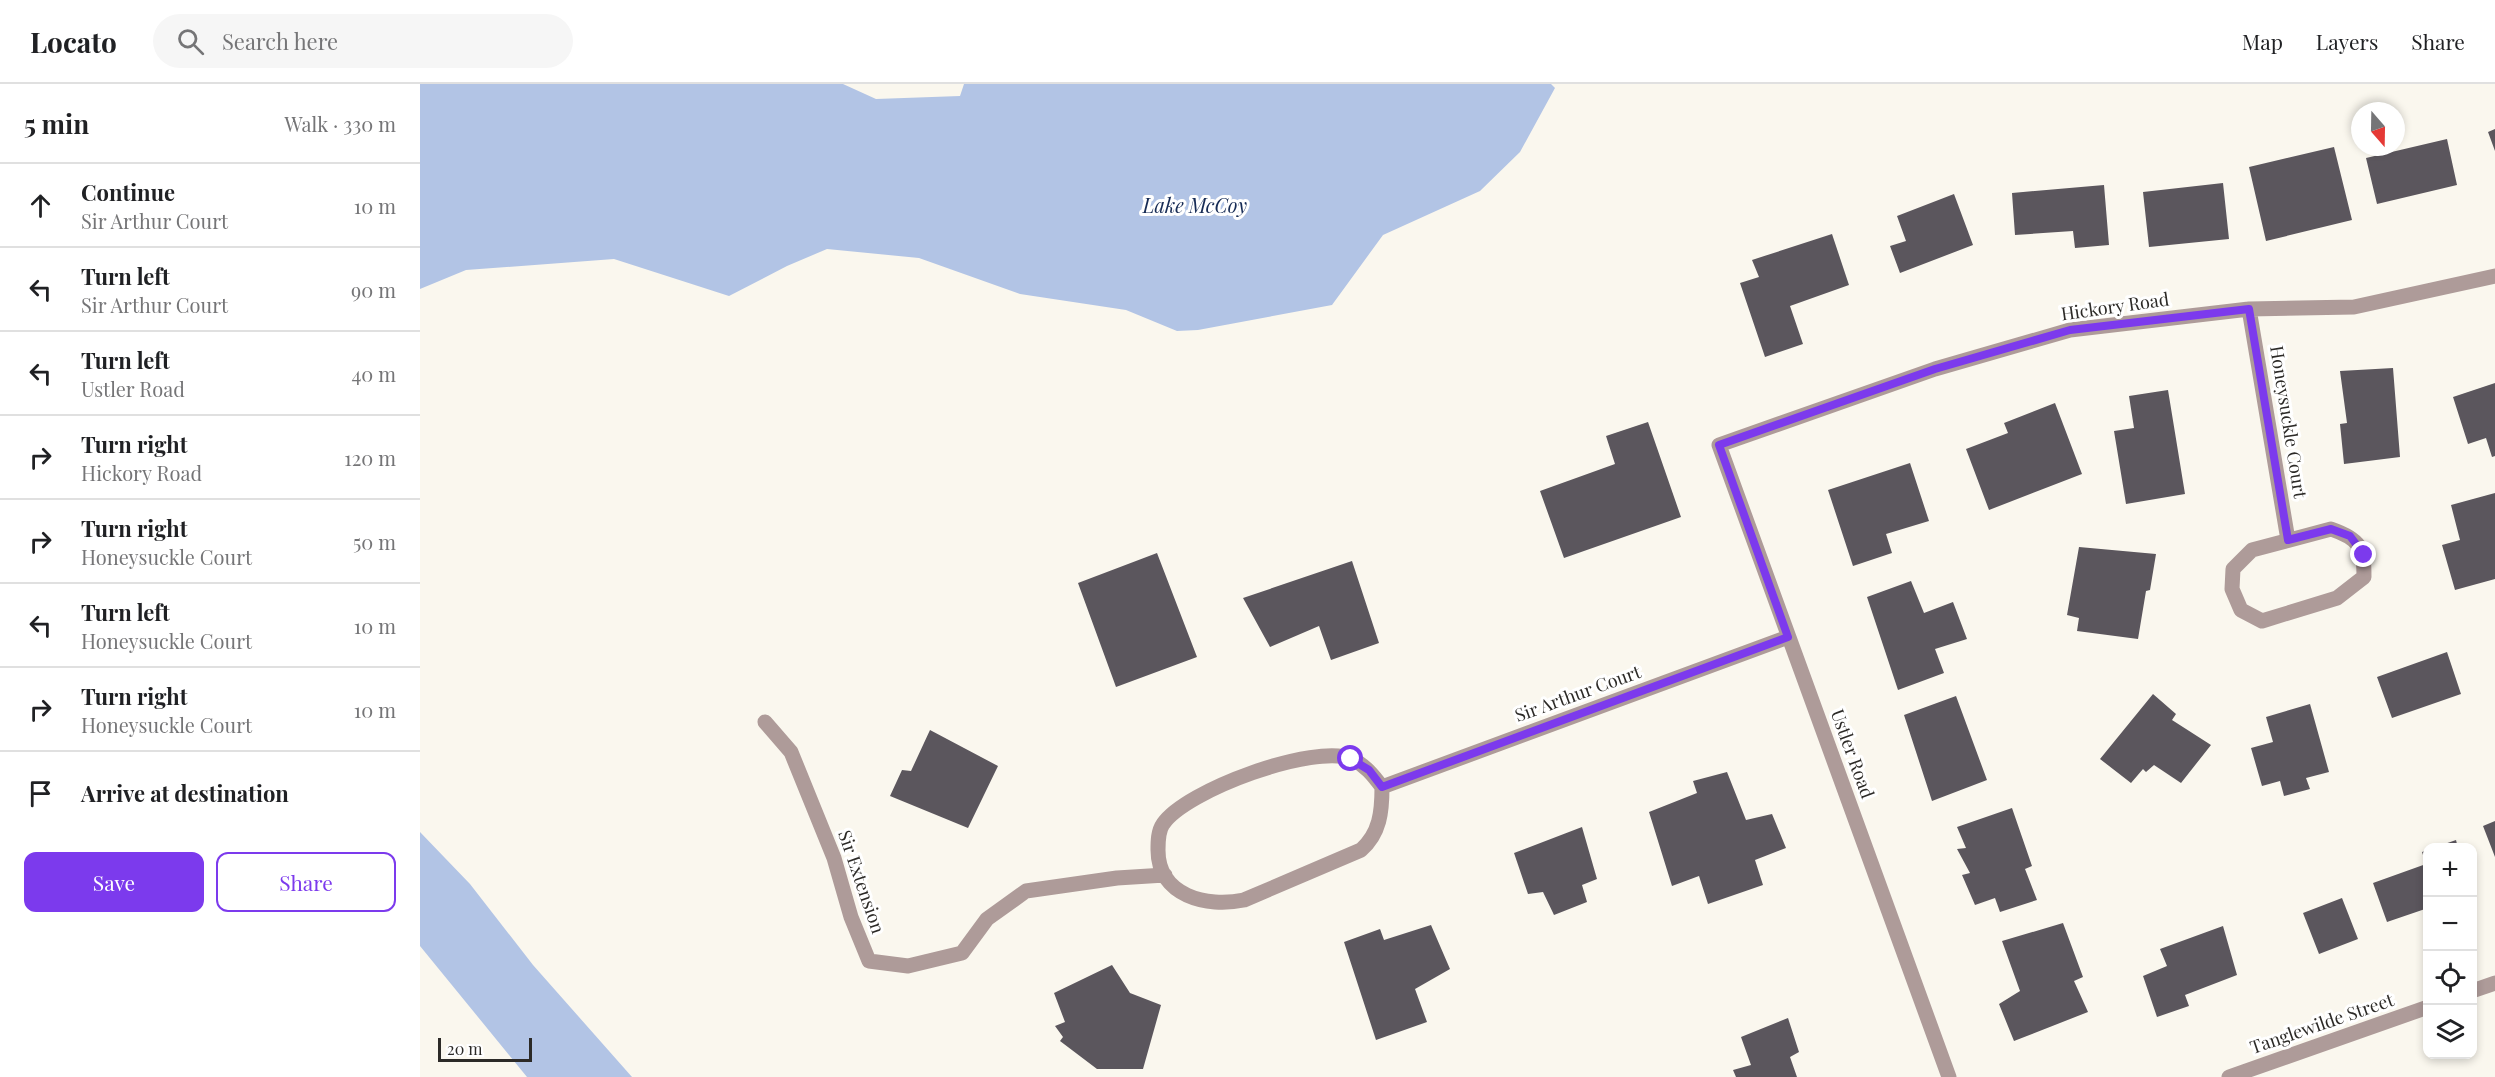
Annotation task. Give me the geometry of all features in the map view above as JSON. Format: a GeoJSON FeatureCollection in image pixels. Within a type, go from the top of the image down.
{"type":"FeatureCollection","features":[{"type":"Feature","properties":{"kind":"street","name":"Hickory Road"},"geometry":{"type":"LineString","coordinates":[[1719,445],[1935,369],[2070,330],[2249,309],[2354,307],[2495,276]]}},
{"type":"Feature","properties":{"kind":"street","name":"Honeysuckle Court"},"geometry":{"type":"LineString","coordinates":[[2249,309],[2288,540]]}},
{"type":"Feature","properties":{"kind":"street","name":"Ustler Road"},"geometry":{"type":"LineString","coordinates":[[1719,445],[1949,1077]]}},
{"type":"Feature","properties":{"kind":"street"},"geometry":{"type":"LineString","coordinates":[[2331,529],[2350,536],[2364,555],[2364,577],[2337,598],[2262,621],[2241,610],[2232,589],[2233,569],[2252,550],[2288,540],[2331,529]]}},
{"type":"Feature","properties":{"kind":"street","name":"Sir Arthur Court"},"geometry":{"type":"LineString","coordinates":[[1382,787],[1788,637]]}},
{"type":"Feature","properties":{"kind":"street","name":"Sir Extension"},"geometry":{"type":"LineString","coordinates":[[765,722],[791,752],[834,858],[852,917],[869,961],[908,966],[962,953],[987,919],[1026,891],[1117,878],[1165,875]]}},
{"type":"Feature","properties":{"kind":"street"},"geometry":{"type":"LineString","coordinates":[[1334,755],[1351,759],[1369,770],[1382,787],[1379,824],[1371,841],[1361,850],[1252,897],[1230,903],[1208,903],[1176,890],[1165,875],[1158,856],[1161,826],[1173,811],[1193,797],[1249,774],[1309,757],[1334,755]]}},
{"type":"Feature","properties":{"kind":"street"},"geometry":{"type":"LineString","coordinates":[[2477,989],[2495,983]]}},
{"type":"Feature","properties":{"kind":"street","name":"Tanglewilde Street"},"geometry":{"type":"LineString","coordinates":[[2229,1077],[2423,1008]]}},
{"type":"Feature","properties":{"kind":"water","name":"Lake McCoy"},"geometry":{"type":"Polygon","coordinates":[[[420,84],[843,84],[876,99],[960,96],[964,84],[1551,84],[1555,88],[1520,152],[1480,191],[1383,235],[1332,305],[1198,330],[1177,331],[1126,310],[1020,294],[919,258],[827,249],[787,266],[729,296],[614,259],[466,270],[420,289],[420,84]]]}},
{"type":"Feature","properties":{"kind":"water"},"geometry":{"type":"Polygon","coordinates":[[[420,832],[470,884],[533,965],[632,1077],[527,1077],[420,946],[420,832]]]}},
{"type":"Feature","properties":{"kind":"building"},"geometry":{"type":"Polygon","coordinates":[[[2495,129],[2495,151],[2488,132],[2495,129]]]}},
{"type":"Feature","properties":{"kind":"building"},"geometry":{"type":"Polygon","coordinates":[[[2447,139],[2457,185],[2377,204],[2366,158],[2405,156],[2405,149],[2447,139]]]}},
{"type":"Feature","properties":{"kind":"building"},"geometry":{"type":"Polygon","coordinates":[[[2334,147],[2352,220],[2266,241],[2249,167],[2334,147]]]}},
{"type":"Feature","properties":{"kind":"building"},"geometry":{"type":"Polygon","coordinates":[[[2223,183],[2229,239],[2149,247],[2143,192],[2223,183]]]}},
{"type":"Feature","properties":{"kind":"building"},"geometry":{"type":"Polygon","coordinates":[[[2104,185],[2109,245],[2075,248],[2073,231],[2015,235],[2012,193],[2104,185]]]}},
{"type":"Feature","properties":{"kind":"building"},"geometry":{"type":"Polygon","coordinates":[[[1954,194],[1973,245],[1900,273],[1890,246],[1906,241],[1897,216],[1954,194]]]}},
{"type":"Feature","properties":{"kind":"building"},"geometry":{"type":"Polygon","coordinates":[[[1832,234],[1849,285],[1790,306],[1803,344],[1765,357],[1740,283],[1759,277],[1752,260],[1832,234]]]}},
{"type":"Feature","properties":{"kind":"building"},"geometry":{"type":"Polygon","coordinates":[[[2393,368],[2400,457],[2344,464],[2340,424],[2347,423],[2340,371],[2393,368]]]}},
{"type":"Feature","properties":{"kind":"building"},"geometry":{"type":"Polygon","coordinates":[[[2495,383],[2495,456],[2492,457],[2486,438],[2468,444],[2453,397],[2495,383]]]}},
{"type":"Feature","properties":{"kind":"building"},"geometry":{"type":"Polygon","coordinates":[[[2168,390],[2185,494],[2126,504],[2114,431],[2134,428],[2129,396],[2168,390]]]}},
{"type":"Feature","properties":{"kind":"building"},"geometry":{"type":"Polygon","coordinates":[[[2055,403],[2082,474],[1989,510],[1966,449],[2008,433],[2004,423],[2055,403]]]}},
{"type":"Feature","properties":{"kind":"building"},"geometry":{"type":"Polygon","coordinates":[[[1648,422],[1681,517],[1564,558],[1540,491],[1615,464],[1606,436],[1648,422]]]}},
{"type":"Feature","properties":{"kind":"building"},"geometry":{"type":"Polygon","coordinates":[[[1910,463],[1929,521],[1886,534],[1892,553],[1853,566],[1828,490],[1910,463]]]}},
{"type":"Feature","properties":{"kind":"building"},"geometry":{"type":"Polygon","coordinates":[[[2495,493],[2495,579],[2455,590],[2442,545],[2460,540],[2451,505],[2495,493]]]}},
{"type":"Feature","properties":{"kind":"building"},"geometry":{"type":"Polygon","coordinates":[[[2079,547],[2156,554],[2150,590],[2146,591],[2138,639],[2077,631],[2079,618],[2067,615],[2079,547]]]}},
{"type":"Feature","properties":{"kind":"building"},"geometry":{"type":"Polygon","coordinates":[[[1157,553],[1197,657],[1116,687],[1078,583],[1157,553]]]}},
{"type":"Feature","properties":{"kind":"building"},"geometry":{"type":"Polygon","coordinates":[[[1352,561],[1379,643],[1331,660],[1319,626],[1270,647],[1243,598],[1352,561]]]}},
{"type":"Feature","properties":{"kind":"building"},"geometry":{"type":"Polygon","coordinates":[[[1911,581],[1924,613],[1953,602],[1967,639],[1935,649],[1944,673],[1898,690],[1867,597],[1911,581]]]}},
{"type":"Feature","properties":{"kind":"building"},"geometry":{"type":"Polygon","coordinates":[[[2447,652],[2461,694],[2392,718],[2377,677],[2447,652]]]}},
{"type":"Feature","properties":{"kind":"building"},"geometry":{"type":"Polygon","coordinates":[[[2153,694],[2176,714],[2172,720],[2211,745],[2181,783],[2154,765],[2146,772],[2143,769],[2131,783],[2100,759],[2153,694]]]}},
{"type":"Feature","properties":{"kind":"building"},"geometry":{"type":"Polygon","coordinates":[[[1956,696],[1987,780],[1932,801],[1904,715],[1956,696]]]}},
{"type":"Feature","properties":{"kind":"building"},"geometry":{"type":"Polygon","coordinates":[[[2310,704],[2329,772],[2306,778],[2310,789],[2284,796],[2280,781],[2262,786],[2251,748],[2273,742],[2266,717],[2310,704]]]}},
{"type":"Feature","properties":{"kind":"building"},"geometry":{"type":"Polygon","coordinates":[[[930,730],[998,766],[968,828],[890,796],[902,770],[911,771],[930,730]]]}},
{"type":"Feature","properties":{"kind":"building"},"geometry":{"type":"Polygon","coordinates":[[[1727,772],[1746,820],[1772,814],[1786,848],[1755,860],[1763,885],[1708,904],[1699,876],[1672,886],[1649,812],[1697,793],[1693,781],[1727,772]]]}},
{"type":"Feature","properties":{"kind":"building"},"geometry":{"type":"Polygon","coordinates":[[[2012,808],[2032,866],[2025,869],[2037,900],[2000,912],[1995,898],[1975,905],[1962,875],[1970,873],[1957,849],[1966,848],[1957,827],[2012,808]]]}},
{"type":"Feature","properties":{"kind":"building"},"geometry":{"type":"Polygon","coordinates":[[[2495,821],[2495,857],[2483,826],[2495,821]]]}},
{"type":"Feature","properties":{"kind":"building"},"geometry":{"type":"Polygon","coordinates":[[[1582,827],[1597,879],[1582,885],[1587,902],[1554,915],[1543,892],[1528,894],[1514,853],[1582,827]]]}},
{"type":"Feature","properties":{"kind":"building"},"geometry":{"type":"Polygon","coordinates":[[[2423,865],[2423,910],[2387,922],[2373,883],[2423,865]]]}},
{"type":"Feature","properties":{"kind":"building"},"geometry":{"type":"Polygon","coordinates":[[[2342,898],[2358,939],[2319,954],[2303,913],[2342,898]]]}},
{"type":"Feature","properties":{"kind":"building"},"geometry":{"type":"Polygon","coordinates":[[[2063,923],[2083,977],[2074,981],[2088,1012],[2014,1041],[1999,1004],[2020,991],[2002,941],[2063,923]]]}},
{"type":"Feature","properties":{"kind":"building"},"geometry":{"type":"Polygon","coordinates":[[[1431,925],[1450,969],[1415,989],[1427,1022],[1376,1040],[1344,942],[1380,929],[1384,940],[1431,925]]]}},
{"type":"Feature","properties":{"kind":"building"},"geometry":{"type":"Polygon","coordinates":[[[2223,926],[2237,975],[2185,995],[2189,1006],[2157,1017],[2143,976],[2167,966],[2160,949],[2223,926]]]}},
{"type":"Feature","properties":{"kind":"building"},"geometry":{"type":"Polygon","coordinates":[[[1112,965],[1130,993],[1161,1005],[1143,1069],[1097,1069],[1060,1041],[1063,1037],[1055,1026],[1065,1022],[1054,993],[1112,965]]]}},
{"type":"Feature","properties":{"kind":"building"},"geometry":{"type":"Polygon","coordinates":[[[1788,1018],[1799,1052],[1790,1057],[1797,1077],[1736,1077],[1733,1070],[1751,1065],[1741,1037],[1788,1018]]]}},
{"type":"Feature","properties":{"kind":"route"},"geometry":{"type":"LineString","coordinates":[[1351,759],[1369,770],[1382,787],[1788,637],[1719,445],[1935,369],[2070,330],[2249,309],[2288,540],[2331,529],[2350,536],[2364,555]]}}]}
